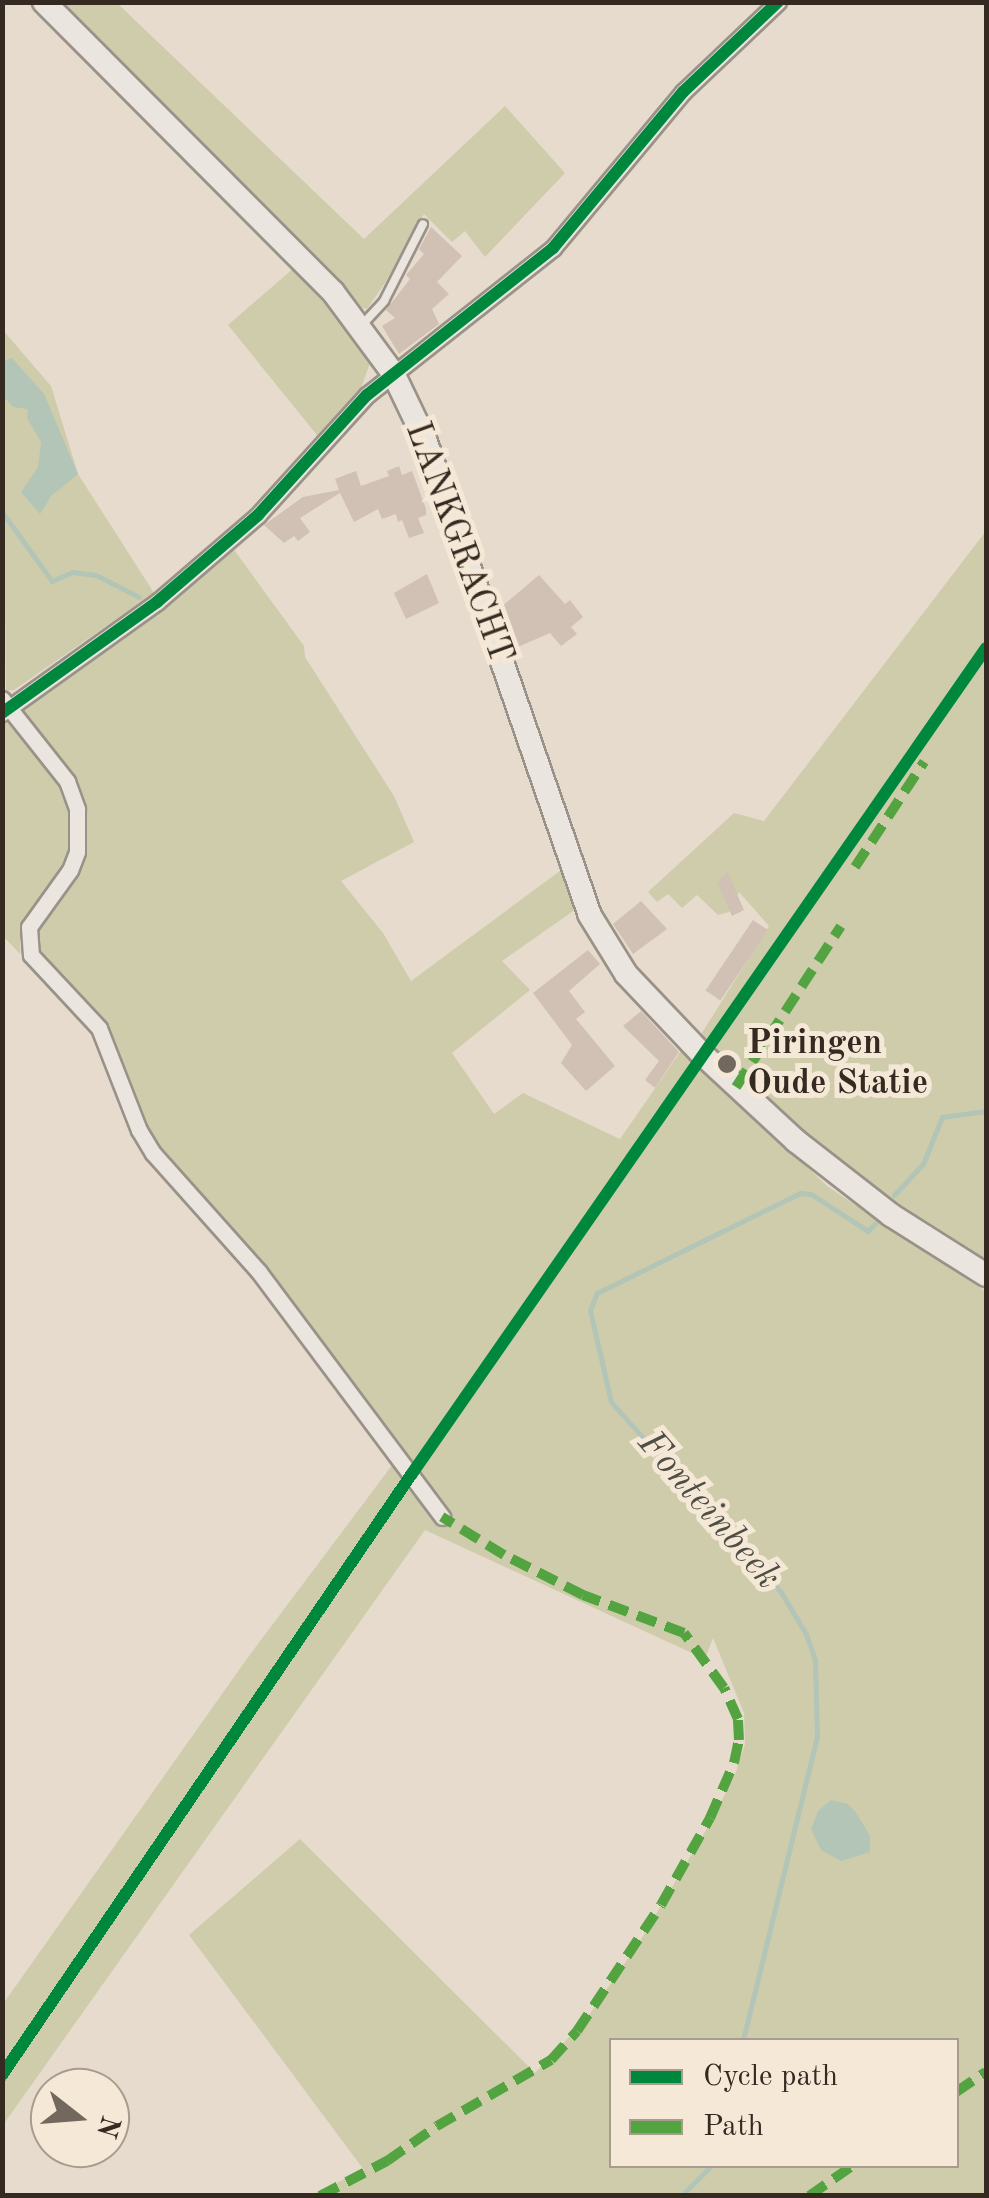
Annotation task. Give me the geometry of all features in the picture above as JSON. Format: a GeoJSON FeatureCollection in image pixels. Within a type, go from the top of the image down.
{"type":"FeatureCollection","features":[{"type":"Feature","properties":{"kind":"street","name":"LANKGRACHT"},"geometry":{"type":"LineString","coordinates":[[44,2],[276,232],[361,326],[393,373],[426,442],[590,914],[626,974],[700,1053],[854,1189],[986,1275]]}},
{"type":"Feature","properties":{"kind":"street"},"geometry":{"type":"LineString","coordinates":[[442,1517],[258,1272],[153,1153],[138,1130],[99,1028],[31,955],[29,927],[70,870],[77,852],[78,809],[67,781],[5,706],[157,602],[229,540],[393,373],[552,248],[683,92],[778,2]]}},
{"type":"Feature","properties":{"kind":"lane"},"geometry":{"type":"LineString","coordinates":[[361,326],[384,301],[422,224]]}},
{"type":"Feature","properties":{"kind":"shaded area"},"geometry":{"type":"Polygon","coordinates":[[[61,3],[117,3],[364,239],[505,106],[565,173],[485,257],[465,231],[452,242],[424,214],[385,283],[367,309],[362,308],[61,3]]]}},
{"type":"Feature","properties":{"kind":"shaded area"},"geometry":{"type":"Polygon","coordinates":[[[294,268],[368,355],[370,363],[361,388],[321,440],[228,325],[294,268]]]}},
{"type":"Feature","properties":{"kind":"shaded area"},"geometry":{"type":"Polygon","coordinates":[[[2,329],[51,386],[78,474],[154,593],[14,690],[6,691],[2,329]]]}},
{"type":"Feature","properties":{"kind":"shaded area"},"geometry":{"type":"Polygon","coordinates":[[[12,358],[44,394],[78,474],[51,496],[40,514],[21,492],[38,467],[41,442],[27,418],[28,409],[13,407],[3,396],[3,361],[12,358]]]}},
{"type":"Feature","properties":{"kind":"shaded area"},"geometry":{"type":"Polygon","coordinates":[[[986,531],[986,1259],[864,1181],[747,1085],[700,1036],[769,926],[739,892],[729,912],[718,915],[697,895],[682,908],[668,894],[657,902],[648,892],[734,813],[764,821],[986,531]]]}},
{"type":"Feature","properties":{"kind":"shaded area"},"geometry":{"type":"Polygon","coordinates":[[[232,547],[304,646],[305,657],[394,796],[414,842],[341,881],[383,933],[411,981],[564,868],[576,909],[502,961],[530,990],[452,1053],[494,1114],[523,1093],[620,1139],[683,1048],[827,1186],[986,1292],[986,2195],[311,2195],[364,2170],[189,1935],[300,1839],[535,2073],[587,2018],[640,1941],[706,1830],[735,1775],[745,1744],[744,1713],[713,1638],[705,1659],[425,1530],[43,2068],[30,2068],[30,2087],[3,2125],[3,2004],[246,1660],[393,1464],[433,1516],[395,1445],[229,1225],[143,1133],[122,1060],[79,995],[34,950],[32,934],[63,890],[82,810],[21,712],[165,609],[232,547]]]}},
{"type":"Feature","properties":{"kind":"shaded area"},"geometry":{"type":"Polygon","coordinates":[[[2,721],[20,729],[61,781],[73,819],[70,858],[21,932],[20,954],[3,936],[2,721]]]}},
{"type":"Feature","properties":{"kind":"shaded area"},"geometry":{"type":"Polygon","coordinates":[[[831,1800],[848,1804],[857,1814],[870,1836],[870,1852],[841,1861],[821,1850],[811,1829],[818,1811],[831,1800]]]}},
{"type":"Feature","properties":{"kind":"building"},"geometry":{"type":"Polygon","coordinates":[[[431,227],[462,256],[437,282],[449,294],[432,309],[439,324],[399,354],[382,326],[395,318],[386,310],[410,279],[406,275],[424,254],[419,249],[431,227]]]}},
{"type":"Feature","properties":{"kind":"building"},"geometry":{"type":"Polygon","coordinates":[[[399,466],[402,475],[412,471],[426,509],[426,515],[418,518],[424,533],[409,538],[396,514],[382,519],[378,509],[354,522],[340,493],[300,518],[310,532],[298,541],[294,536],[284,543],[264,525],[303,497],[339,490],[335,479],[356,471],[361,486],[389,476],[387,471],[399,466]]]}},
{"type":"Feature","properties":{"kind":"building"},"geometry":{"type":"Polygon","coordinates":[[[427,574],[439,603],[406,619],[394,593],[427,574]]]}},
{"type":"Feature","properties":{"kind":"building"},"geometry":{"type":"Polygon","coordinates":[[[539,575],[565,604],[570,600],[583,617],[571,627],[577,634],[561,646],[550,633],[518,647],[500,608],[539,575]]]}},
{"type":"Feature","properties":{"kind":"building"},"geometry":{"type":"Polygon","coordinates":[[[727,871],[744,910],[732,916],[717,883],[727,871]]]}},
{"type":"Feature","properties":{"kind":"building"},"geometry":{"type":"Polygon","coordinates":[[[641,901],[667,929],[633,954],[613,924],[641,901]]]}},
{"type":"Feature","properties":{"kind":"building"},"geometry":{"type":"Polygon","coordinates":[[[753,920],[768,930],[720,1001],[705,990],[753,920]]]}},
{"type":"Feature","properties":{"kind":"building"},"geometry":{"type":"Polygon","coordinates":[[[588,950],[600,964],[569,991],[585,1012],[576,1019],[615,1066],[586,1091],[561,1063],[572,1045],[533,993],[588,950]]]}},
{"type":"Feature","properties":{"kind":"building"},"geometry":{"type":"Polygon","coordinates":[[[641,1011],[679,1052],[655,1088],[645,1080],[659,1061],[623,1026],[641,1011]]]}},
{"type":"Feature","properties":{"kind":"waterway"},"geometry":{"type":"LineString","coordinates":[[2,512],[52,581],[72,572],[96,575],[139,597]]}},
{"type":"Feature","properties":{"kind":"waterway","name":"Fonteinbeek"},"geometry":{"type":"LineString","coordinates":[[894,1195],[923,1164],[942,1117],[986,1111]]}},
{"type":"Feature","properties":{"kind":"waterway","name":"Fonteinbeek"},"geometry":{"type":"LineString","coordinates":[[743,2038],[817,1737],[815,1660],[806,1634],[781,1592],[611,1402],[590,1310],[597,1293],[800,1193],[811,1194],[868,1231],[876,1222]]}},
{"type":"Feature","properties":{"kind":"waterway","name":"Fonteinbeek"},"geometry":{"type":"LineString","coordinates":[[681,2196],[709,2168]]}},
{"type":"Feature","properties":{"kind":"marked path"},"geometry":{"type":"LineString","coordinates":[[855,867],[924,762]]}},
{"type":"Feature","properties":{"kind":"marked path"},"geometry":{"type":"LineString","coordinates":[[736,1087],[841,926]]}},
{"type":"Feature","properties":{"kind":"marked path"},"geometry":{"type":"LineString","coordinates":[[320,2196],[387,2161],[437,2126],[551,2060],[577,2031],[661,1905],[710,1818],[734,1763],[739,1740],[738,1719],[724,1688],[684,1633],[583,1595],[504,1555],[442,1517]]}},
{"type":"Feature","properties":{"kind":"marked path"},"geometry":{"type":"LineString","coordinates":[[959,2090],[986,2072]]}},
{"type":"Feature","properties":{"kind":"marked path"},"geometry":{"type":"LineString","coordinates":[[809,2196],[849,2168]]}},
{"type":"Feature","properties":{"kind":"cycle path"},"geometry":{"type":"LineString","coordinates":[[2,713],[157,602],[258,515],[367,395],[553,248],[683,92],[778,2]]}},
{"type":"Feature","properties":{"kind":"cycle path"},"geometry":{"type":"LineString","coordinates":[[2,2075],[411,1475],[986,648]]}},
{"type":"Feature","properties":{"kind":"place","name":"Piringen Oude Statie"},"geometry":{"type":"Point","coordinates":[727,1064]}}]}
